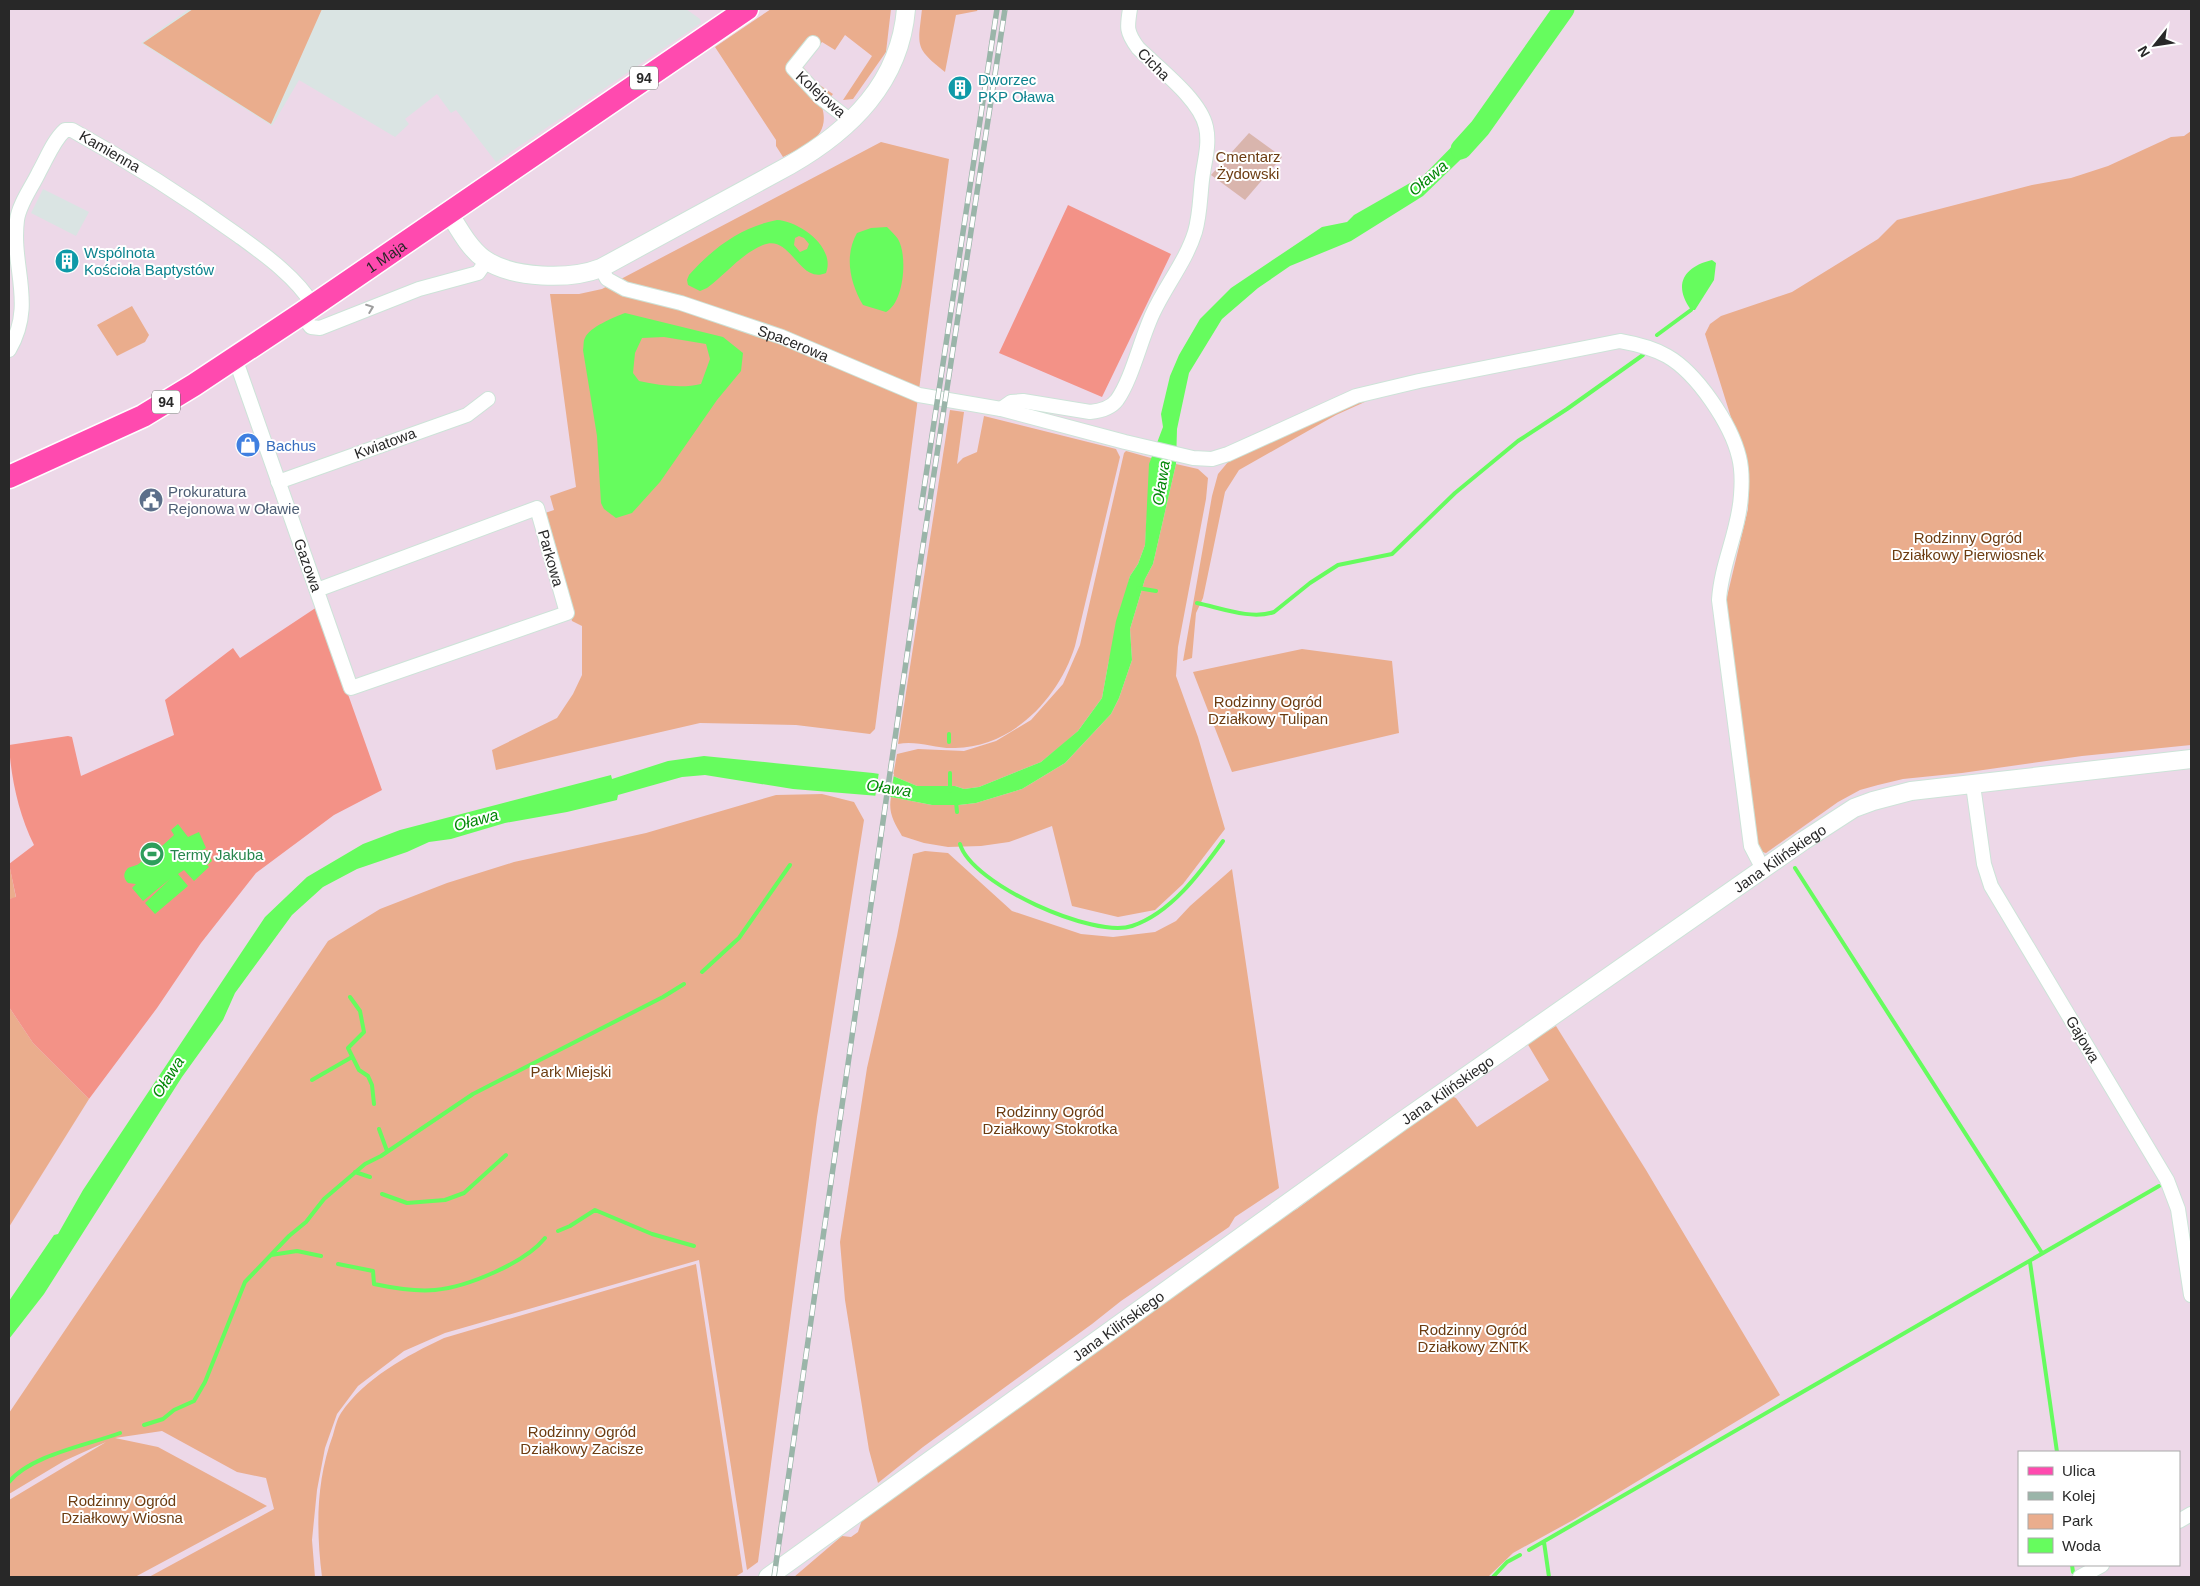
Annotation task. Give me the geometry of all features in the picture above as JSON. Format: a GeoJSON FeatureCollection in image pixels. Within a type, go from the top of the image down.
{"type":"FeatureCollection","features":[{"type":"Feature","properties":{"kind":"main road","name":"1 Maja"},"geometry":{"type":"LineString","coordinates":[[9,477],[143,416],[235,358],[747,9]]}},
{"type":"Feature","properties":{"kind":"street"},"geometry":{"type":"LineString","coordinates":[[449,213],[473,249],[486,260],[515,271],[538,275],[570,276],[588,273],[601,268],[807,155],[851,121],[872,97],[894,60],[902,35],[906,9]]}},
{"type":"Feature","properties":{"kind":"street","name":"Cicha"},"geometry":{"type":"LineString","coordinates":[[996,409],[1011,402],[1024,401],[1098,411],[1108,408],[1117,400],[1124,388],[1141,338],[1153,312],[1170,279],[1188,253],[1195,231],[1207,149],[1206,128],[1200,110],[1138,48],[1131,38],[1127,27],[1130,9]]}},
{"type":"Feature","properties":{"kind":"street","name":"Kolejowa"},"geometry":{"type":"LineString","coordinates":[[813,43],[793,68],[821,98],[851,121]]}},
{"type":"Feature","properties":{"kind":"street","name":"Kamienna"},"geometry":{"type":"LineString","coordinates":[[9,350],[20,323],[23,303],[16,237],[18,213],[52,148],[65,130],[72,130],[146,172],[191,201],[270,260],[308,296],[307,310]]}},
{"type":"Feature","properties":{"kind":"street"},"geometry":{"type":"LineString","coordinates":[[307,310],[312,327],[325,326],[419,289],[478,273],[486,260]]}},
{"type":"Feature","properties":{"kind":"street","name":"Spacerowa"},"geometry":{"type":"LineString","coordinates":[[601,268],[607,279],[625,289],[681,303],[782,337],[919,395],[996,409],[1193,458],[1212,459],[1228,454],[1356,396],[1419,381],[1620,341],[1648,348],[1669,357],[1704,392],[1727,426],[1739,458],[1742,485],[1739,514],[1721,583],[1720,600],[1751,846],[1763,869]]}},
{"type":"Feature","properties":{"kind":"street","name":"Gazowa"},"geometry":{"type":"LineString","coordinates":[[235,358],[351,688]]}},
{"type":"Feature","properties":{"kind":"street","name":"Kwiatowa"},"geometry":{"type":"LineString","coordinates":[[278,482],[467,415],[488,399]]}},
{"type":"Feature","properties":{"kind":"street","name":"Parkowa"},"geometry":{"type":"LineString","coordinates":[[317,590],[536,508],[567,613],[351,688]]}},
{"type":"Feature","properties":{"kind":"street","name":"Jana Kilińskiego"},"geometry":{"type":"LineString","coordinates":[[768,1577],[1402,1121],[1763,869],[1824,827],[1862,804],[1911,791],[2191,759]]}},
{"type":"Feature","properties":{"kind":"street","name":"Gajowa"},"geometry":{"type":"LineString","coordinates":[[1973,785],[1984,864],[1991,886],[2167,1180],[2178,1209],[2191,1295]]}},
{"type":"Feature","properties":{"kind":"street"},"geometry":{"type":"LineString","coordinates":[[2180,1520],[2191,1514]]}},
{"type":"Feature","properties":{"kind":"street"},"geometry":{"type":"LineString","coordinates":[[2080,1577],[2100,1566]]}},
{"type":"Feature","properties":{"kind":"shaded area"},"geometry":{"type":"Polygon","coordinates":[[[189,9],[686,9],[700,19],[701,23],[496,162],[456,110],[451,113],[437,94],[405,119],[409,124],[395,137],[299,80],[272,126],[141,43],[189,9]]]}},
{"type":"Feature","properties":{"kind":"shaded area"},"geometry":{"type":"Polygon","coordinates":[[[43,189],[89,212],[76,236],[31,213],[43,189]]]}},
{"type":"Feature","properties":{"kind":"shaded area"},"geometry":{"type":"Polygon","coordinates":[[[1068,205],[1171,254],[1102,397],[999,353],[1068,205]]]}},
{"type":"Feature","properties":{"kind":"shaded area","name":"Termy Jakuba"},"geometry":{"type":"Polygon","coordinates":[[[317,607],[382,790],[334,815],[256,873],[201,943],[157,1008],[89,1099],[33,1043],[9,1007],[9,899],[16,897],[9,864],[34,845],[24,822],[17,796],[9,745],[72,737],[81,776],[174,735],[165,700],[233,648],[240,658],[317,607]]]}},
{"type":"Feature","properties":{"kind":"green space"},"geometry":{"type":"Polygon","coordinates":[[[193,9],[322,9],[271,124],[143,43],[193,9]]]}},
{"type":"Feature","properties":{"kind":"green space"},"geometry":{"type":"Polygon","coordinates":[[[771,9],[891,9],[886,52],[853,99],[843,100],[872,56],[845,35],[835,50],[822,42],[803,67],[818,84],[833,94],[822,107],[823,126],[819,133],[800,149],[783,157],[776,146],[776,140],[715,47],[771,9]]]}},
{"type":"Feature","properties":{"kind":"green space"},"geometry":{"type":"Polygon","coordinates":[[[922,9],[978,9],[977,11],[956,15],[945,72],[928,57],[920,45],[922,9]]]}},
{"type":"Feature","properties":{"kind":"green space","name":"Rodzinny Ogród Działkowy Pierwiosnek"},"geometry":{"type":"Polygon","coordinates":[[[2191,131],[2191,745],[2082,756],[1962,773],[1903,779],[1878,785],[1860,790],[1838,802],[1766,853],[1759,851],[1726,601],[1748,509],[1749,475],[1705,334],[1710,324],[1721,316],[1792,292],[1878,239],[1897,220],[2032,185],[2071,178],[2108,166],[2171,137],[2184,136],[2191,131]]]}},
{"type":"Feature","properties":{"kind":"green space","name":"Cmentarz Żydowski"},"geometry":{"type":"Polygon","coordinates":[[[1249,133],[1282,157],[1245,200],[1211,175],[1249,133]]]}},
{"type":"Feature","properties":{"kind":"green space"},"geometry":{"type":"Polygon","coordinates":[[[881,142],[949,159],[875,729],[870,734],[796,725],[700,723],[496,770],[492,750],[557,718],[573,694],[582,675],[582,626],[572,621],[542,514],[554,510],[550,496],[576,487],[550,294],[579,294],[602,289],[881,142]]]}},
{"type":"Feature","properties":{"kind":"green space"},"geometry":{"type":"Polygon","coordinates":[[[132,306],[149,335],[145,342],[117,356],[97,325],[132,306]]]}},
{"type":"Feature","properties":{"kind":"green space"},"geometry":{"type":"Polygon","coordinates":[[[1378,396],[1336,415],[1239,470],[1225,492],[1203,598],[1196,613],[1192,658],[1183,661],[1212,496],[1218,474],[1228,462],[1342,407],[1378,396]]]}},
{"type":"Feature","properties":{"kind":"green space"},"geometry":{"type":"Polygon","coordinates":[[[950,410],[964,412],[957,464],[963,458],[977,452],[984,416],[1116,449],[1120,457],[1075,646],[1058,684],[1031,716],[1014,729],[996,739],[976,745],[955,748],[912,743],[898,744],[950,410]]]}},
{"type":"Feature","properties":{"kind":"green space"},"geometry":{"type":"Polygon","coordinates":[[[1126,451],[1151,458],[1145,545],[1138,564],[1130,576],[1108,665],[1102,698],[1078,731],[1041,762],[979,787],[964,789],[955,786],[917,786],[893,776],[897,754],[918,749],[964,751],[996,741],[1031,720],[1063,684],[1080,645],[1126,451]]]}},
{"type":"Feature","properties":{"kind":"green space"},"geometry":{"type":"Polygon","coordinates":[[[1176,464],[1198,469],[1208,478],[1206,499],[1178,647],[1176,676],[1198,737],[1225,829],[1183,884],[1155,910],[1118,917],[1072,906],[1052,826],[1009,842],[981,846],[948,847],[924,843],[902,836],[891,813],[891,797],[932,805],[959,805],[976,803],[1022,789],[1065,763],[1111,714],[1119,698],[1132,660],[1130,629],[1145,579],[1153,564],[1176,464]]]}},
{"type":"Feature","properties":{"kind":"green space","name":"Rodzinny Ogród Działkowy Tulipan"},"geometry":{"type":"Polygon","coordinates":[[[1302,649],[1392,661],[1399,733],[1232,772],[1193,672],[1302,649]]]}},
{"type":"Feature","properties":{"kind":"green space","name":"Park Miejski"},"geometry":{"type":"Polygon","coordinates":[[[822,794],[854,802],[864,820],[817,1117],[758,1562],[747,1570],[699,1260],[445,1333],[404,1351],[358,1386],[337,1414],[325,1448],[317,1490],[312,1540],[315,1577],[149,1577],[274,1509],[266,1478],[237,1472],[162,1431],[115,1438],[158,1447],[267,1506],[135,1577],[9,1577],[9,1500],[106,1442],[64,1461],[9,1494],[9,1413],[328,941],[380,909],[447,883],[514,862],[646,833],[776,795],[822,794]]]}},
{"type":"Feature","properties":{"kind":"green space","name":"Rodzinny Ogród Działkowy Stokrotka"},"geometry":{"type":"Polygon","coordinates":[[[925,851],[948,853],[1012,911],[1081,934],[1113,937],[1155,932],[1176,921],[1232,869],[1279,1188],[1235,1217],[1229,1227],[1121,1301],[923,1447],[878,1483],[869,1450],[845,1300],[840,1242],[867,1068],[897,936],[913,854],[925,851]]]}},
{"type":"Feature","properties":{"kind":"green space"},"geometry":{"type":"Polygon","coordinates":[[[9,863],[16,898],[9,899],[9,863]]]}},
{"type":"Feature","properties":{"kind":"green space"},"geometry":{"type":"Polygon","coordinates":[[[9,1007],[33,1043],[89,1099],[9,1227],[9,1007]]]}},
{"type":"Feature","properties":{"kind":"green space","name":"Rodzinny Ogród Działkowy ZNTK"},"geometry":{"type":"Polygon","coordinates":[[[1556,1026],[1646,1170],[1780,1395],[1575,1519],[1513,1553],[1488,1577],[794,1577],[842,1536],[851,1537],[858,1532],[862,1520],[1274,1220],[1297,1209],[1447,1097],[1456,1098],[1477,1127],[1549,1080],[1527,1043],[1556,1026]]]}},
{"type":"Feature","properties":{"kind":"green space","name":"Rodzinny Ogród Działkowy Zacisze"},"geometry":{"type":"Polygon","coordinates":[[[696,1264],[743,1572],[735,1577],[322,1577],[318,1523],[323,1470],[337,1421],[351,1400],[362,1389],[401,1360],[444,1338],[696,1264]]]}},
{"type":"Feature","properties":{"kind":"water"},"geometry":{"type":"Polygon","coordinates":[[[1475,123],[1489,132],[1423,196],[1351,241],[1290,266],[1258,288],[1222,319],[1189,373],[1177,429],[1176,464],[1153,564],[1145,579],[1130,629],[1132,660],[1119,698],[1111,714],[1065,763],[1022,789],[976,803],[959,805],[932,805],[891,797],[793,789],[705,775],[682,777],[618,795],[617,800],[567,812],[505,823],[451,839],[429,842],[407,852],[357,869],[323,887],[292,915],[235,993],[223,1020],[182,1077],[44,1294],[9,1339],[9,1301],[54,1235],[58,1234],[83,1190],[265,917],[307,877],[363,844],[400,830],[611,775],[612,779],[668,761],[704,756],[873,773],[893,776],[917,786],[955,786],[964,789],[979,787],[1041,762],[1078,731],[1102,698],[1116,621],[1130,576],[1138,564],[1145,545],[1149,464],[1163,427],[1161,414],[1170,376],[1179,355],[1200,319],[1231,288],[1322,227],[1347,222],[1354,215],[1424,175],[1475,123]]]}},
{"type":"Feature","properties":{"kind":"water"},"geometry":{"type":"Polygon","coordinates":[[[777,220],[786,221],[805,230],[814,237],[826,254],[828,263],[826,273],[817,275],[809,272],[781,246],[773,243],[755,249],[707,288],[700,291],[688,285],[689,275],[708,256],[728,240],[764,223],[777,220]],[[799,236],[795,238],[794,245],[800,252],[807,249],[809,244],[804,238],[799,236]]]}},
{"type":"Feature","properties":{"kind":"water"},"geometry":{"type":"Polygon","coordinates":[[[887,227],[898,239],[901,247],[903,278],[897,299],[886,312],[863,305],[852,279],[850,260],[853,242],[857,233],[871,228],[887,227]]]}},
{"type":"Feature","properties":{"kind":"water"},"geometry":{"type":"Polygon","coordinates":[[[1712,260],[1716,263],[1714,280],[1695,310],[1691,310],[1683,293],[1682,285],[1684,278],[1694,267],[1712,260]]]}},
{"type":"Feature","properties":{"kind":"water"},"geometry":{"type":"Polygon","coordinates":[[[625,313],[723,337],[743,353],[741,371],[717,400],[660,482],[632,513],[616,518],[604,509],[601,503],[597,436],[583,350],[584,339],[587,334],[603,323],[625,313]],[[664,337],[642,338],[635,353],[633,373],[639,381],[654,384],[678,386],[701,384],[710,359],[706,344],[664,337]]]}},
{"type":"Feature","properties":{"kind":"water"},"geometry":{"type":"Polygon","coordinates":[[[178,824],[188,837],[199,832],[206,848],[196,854],[207,850],[212,861],[207,865],[209,867],[194,881],[184,870],[178,874],[188,886],[155,914],[145,903],[170,879],[143,901],[132,888],[136,884],[128,883],[124,874],[128,868],[138,865],[144,859],[142,856],[158,842],[162,846],[174,835],[171,830],[178,824]]]}},
{"type":"Feature","properties":{"kind":"pier"},"geometry":{"type":"Polygon","coordinates":[[[879,772],[894,774],[890,799],[875,798],[879,772]]]}},
{"type":"Feature","properties":{"kind":"waterway","name":"Oława"},"geometry":{"type":"LineString","coordinates":[[1461,149],[1480,128],[1564,9]]}},
{"type":"Feature","properties":{"kind":"waterway"},"geometry":{"type":"LineString","coordinates":[[1657,335],[1691,310]]}},
{"type":"Feature","properties":{"kind":"waterway"},"geometry":{"type":"LineString","coordinates":[[1197,603],[1246,614],[1256,615],[1274,612],[1310,583],[1338,565],[1392,554],[1455,493],[1518,441],[1643,355]]}},
{"type":"Feature","properties":{"kind":"waterway"},"geometry":{"type":"LineString","coordinates":[[1138,588],[1156,591]]}},
{"type":"Feature","properties":{"kind":"waterway"},"geometry":{"type":"LineString","coordinates":[[949,734],[949,742]]}},
{"type":"Feature","properties":{"kind":"waterway"},"geometry":{"type":"LineString","coordinates":[[950,773],[950,791]]}},
{"type":"Feature","properties":{"kind":"waterway"},"geometry":{"type":"LineString","coordinates":[[956,802],[957,812]]}},
{"type":"Feature","properties":{"kind":"waterway"},"geometry":{"type":"LineString","coordinates":[[960,844],[969,860],[986,876],[1009,891],[1036,905],[1064,916],[1114,928],[1132,926],[1146,920],[1172,902],[1205,866],[1223,841]]}},
{"type":"Feature","properties":{"kind":"waterway"},"geometry":{"type":"LineString","coordinates":[[702,972],[739,938],[790,865]]}},
{"type":"Feature","properties":{"kind":"waterway"},"geometry":{"type":"LineString","coordinates":[[1795,868],[2042,1253]]}},
{"type":"Feature","properties":{"kind":"waterway"},"geometry":{"type":"LineString","coordinates":[[144,1425],[163,1419],[174,1410],[194,1401],[205,1382],[245,1282],[289,1236],[306,1222],[324,1199],[365,1164],[381,1156],[473,1094],[663,997],[684,984]]}},
{"type":"Feature","properties":{"kind":"waterway"},"geometry":{"type":"LineString","coordinates":[[350,997],[360,1011],[364,1032],[348,1048],[359,1070],[368,1076],[372,1085],[374,1104]]}},
{"type":"Feature","properties":{"kind":"waterway"},"geometry":{"type":"LineString","coordinates":[[312,1080],[352,1057]]}},
{"type":"Feature","properties":{"kind":"waterway"},"geometry":{"type":"LineString","coordinates":[[379,1129],[387,1151]]}},
{"type":"Feature","properties":{"kind":"waterway"},"geometry":{"type":"LineString","coordinates":[[382,1194],[407,1203],[445,1200],[464,1193],[506,1155]]}},
{"type":"Feature","properties":{"kind":"waterway"},"geometry":{"type":"LineString","coordinates":[[355,1172],[370,1177]]}},
{"type":"Feature","properties":{"kind":"waterway"},"geometry":{"type":"LineString","coordinates":[[1529,1550],[2159,1186]]}},
{"type":"Feature","properties":{"kind":"waterway"},"geometry":{"type":"LineString","coordinates":[[558,1231],[570,1226],[595,1210],[652,1234],[694,1246]]}},
{"type":"Feature","properties":{"kind":"waterway"},"geometry":{"type":"LineString","coordinates":[[338,1264],[373,1271],[374,1284],[412,1290],[435,1290],[479,1279],[510,1265],[536,1247],[545,1238]]}},
{"type":"Feature","properties":{"kind":"waterway"},"geometry":{"type":"LineString","coordinates":[[271,1255],[297,1251],[321,1256]]}},
{"type":"Feature","properties":{"kind":"waterway"},"geometry":{"type":"LineString","coordinates":[[2030,1262],[2057,1451]]}},
{"type":"Feature","properties":{"kind":"waterway"},"geometry":{"type":"LineString","coordinates":[[9,1482],[19,1473],[45,1458],[120,1433]]}},
{"type":"Feature","properties":{"kind":"waterway"},"geometry":{"type":"LineString","coordinates":[[1544,1542],[1549,1577]]}},
{"type":"Feature","properties":{"kind":"waterway"},"geometry":{"type":"LineString","coordinates":[[1493,1577],[1507,1562],[1520,1555]]}},
{"type":"Feature","properties":{"kind":"waterway"},"geometry":{"type":"LineString","coordinates":[[2072,1566],[2073,1572]]}},
{"type":"Feature","properties":{"kind":"railway"},"geometry":{"type":"LineString","coordinates":[[921,508],[997,9]]}},
{"type":"Feature","properties":{"kind":"railway"},"geometry":{"type":"LineString","coordinates":[[774,1577],[920,565],[1005,9]]}},
{"type":"Feature","properties":{"kind":"place","name":"Dworzec PKP Oława"},"geometry":{"type":"Point","coordinates":[960,88]}},
{"type":"Feature","properties":{"kind":"place","name":"Wspólnota Kościoła Baptystów"},"geometry":{"type":"Point","coordinates":[67,261]}},
{"type":"Feature","properties":{"kind":"place","name":"Bachus"},"geometry":{"type":"Point","coordinates":[248,445]}},
{"type":"Feature","properties":{"kind":"place","name":"Prokuratura Rejonowa w Oławie"},"geometry":{"type":"Point","coordinates":[151,500]}},
{"type":"Feature","properties":{"kind":"place","name":"Termy Jakuba"},"geometry":{"type":"Point","coordinates":[152,854]}},
{"type":"Feature","properties":{"kind":"park label","name":"Rodzinny Ogród Działkowy Wiosna"},"geometry":{"type":"Point","coordinates":[122,1508]}}]}
